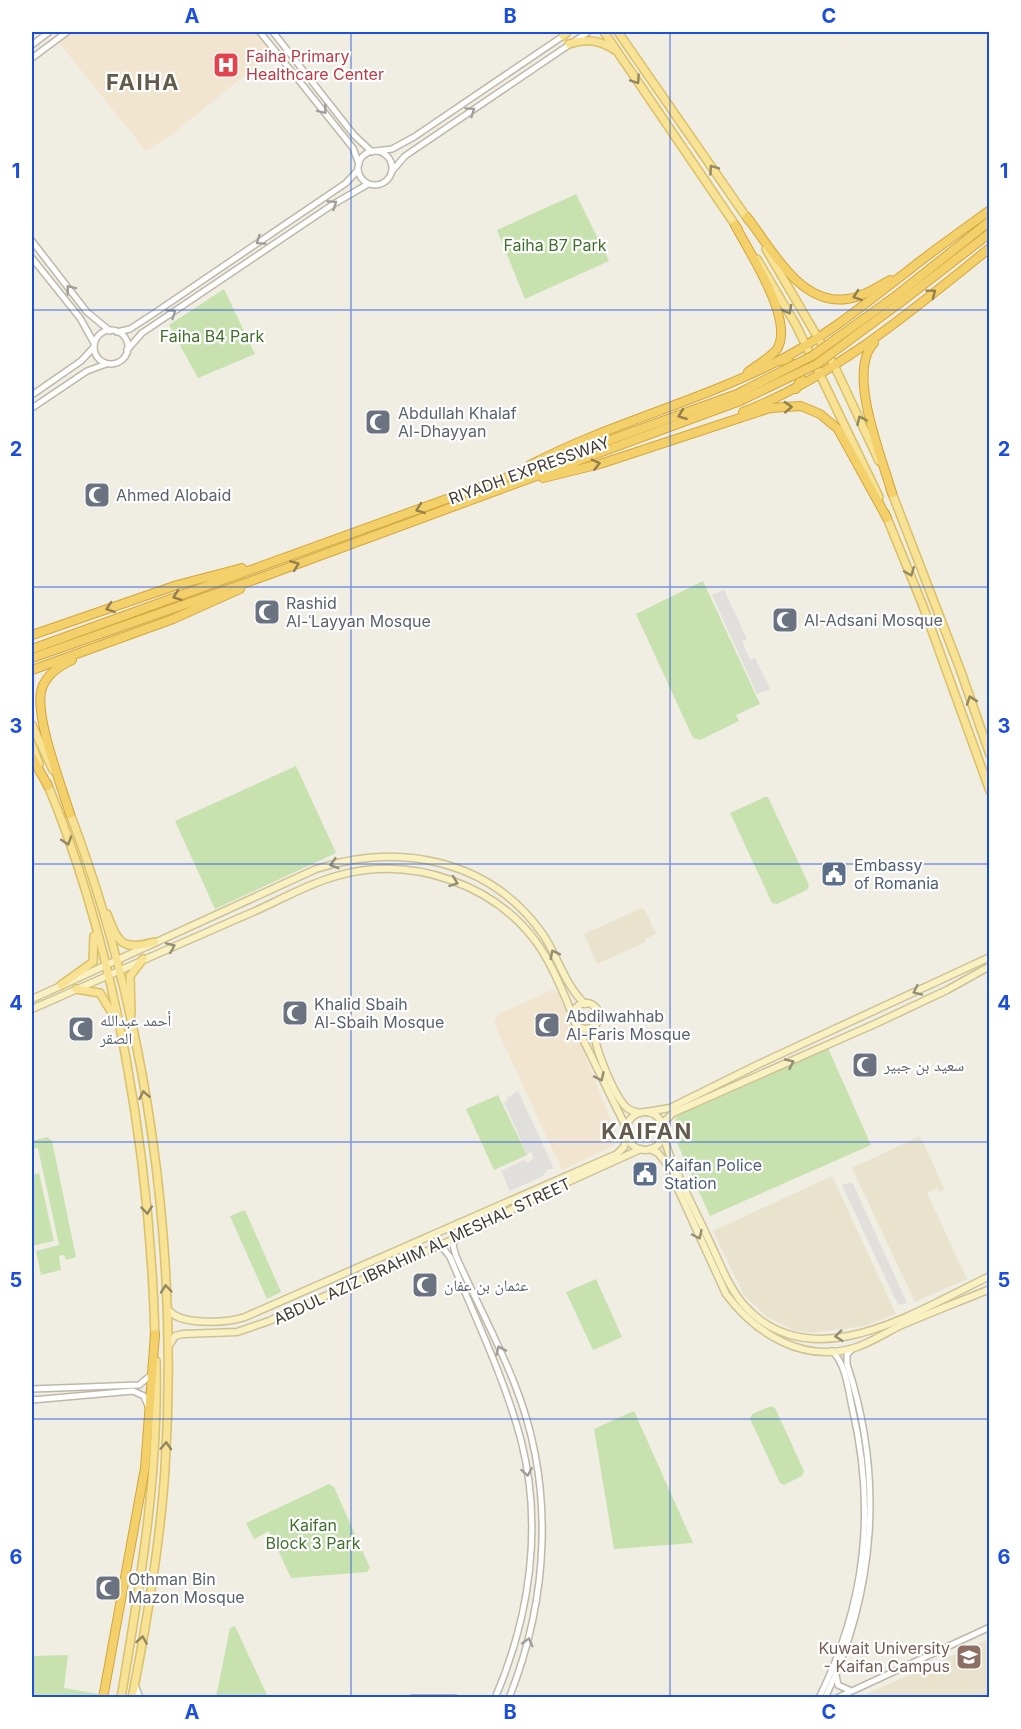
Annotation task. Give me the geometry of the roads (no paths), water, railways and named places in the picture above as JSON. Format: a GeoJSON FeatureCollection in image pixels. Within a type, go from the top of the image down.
{"type":"FeatureCollection","features":[{"type":"Feature","properties":{"kind":"highway"},"geometry":{"type":"LineString","coordinates":[[506,477],[586,440],[736,381],[779,361],[843,321],[990,210]]}},
{"type":"Feature","properties":{"kind":"highway"},"geometry":{"type":"LineString","coordinates":[[747,217],[795,278],[813,293],[823,297],[836,300],[860,296],[909,269]]}},
{"type":"Feature","properties":{"kind":"highway","name":"RIYADH EXPRESSWAY"},"geometry":{"type":"LineString","coordinates":[[899,299],[990,221]]}},
{"type":"Feature","properties":{"kind":"highway"},"geometry":{"type":"LineString","coordinates":[[735,225],[775,303],[782,326],[776,350],[736,381]]}},
{"type":"Feature","properties":{"kind":"highway","name":"RIYADH EXPRESSWAY"},"geometry":{"type":"LineString","coordinates":[[32,649],[265,576],[739,398],[812,356],[899,299],[990,233]]}},
{"type":"Feature","properties":{"kind":"highway"},"geometry":{"type":"LineString","coordinates":[[712,426],[795,390],[821,376],[862,348],[990,249]]}},
{"type":"Feature","properties":{"kind":"highway"},"geometry":{"type":"LineString","coordinates":[[892,493],[865,396],[862,376],[863,364],[871,346],[902,316]]}},
{"type":"Feature","properties":{"kind":"highway"},"geometry":{"type":"LineString","coordinates":[[843,321],[838,335],[843,344],[852,349],[862,348]]}},
{"type":"Feature","properties":{"kind":"highway"},"geometry":{"type":"LineString","coordinates":[[779,361],[792,362],[797,367],[801,379],[795,390]]}},
{"type":"Feature","properties":{"kind":"highway","name":"RIYADH EXPRESSWAY"},"geometry":{"type":"LineString","coordinates":[[32,658],[79,636],[267,563],[506,477],[739,398]]}},
{"type":"Feature","properties":{"kind":"highway"},"geometry":{"type":"LineString","coordinates":[[499,489],[600,464],[770,408],[788,406],[810,408],[838,429],[888,518]]}},
{"type":"Feature","properties":{"kind":"highway"},"geometry":{"type":"LineString","coordinates":[[32,635],[177,585],[267,563]]}},
{"type":"Feature","properties":{"kind":"highway"},"geometry":{"type":"LineString","coordinates":[[32,668],[97,647],[210,604],[265,576]]}},
{"type":"Feature","properties":{"kind":"highway"},"geometry":{"type":"LineString","coordinates":[[32,630],[70,621]]}},
{"type":"Feature","properties":{"kind":"highway"},"geometry":{"type":"LineString","coordinates":[[70,814],[44,727],[40,697],[42,688],[52,672],[97,647]]}},
{"type":"Feature","properties":{"kind":"highway"},"geometry":{"type":"LineString","coordinates":[[32,757],[48,786]]}},
{"type":"Feature","properties":{"kind":"highway"},"geometry":{"type":"LineString","coordinates":[[103,1698],[140,1501],[149,1434],[155,1334]]}},
{"type":"Feature","properties":{"kind":"main road"},"geometry":{"type":"LineString","coordinates":[[603,32],[774,283],[870,476],[888,518],[927,617],[990,791]]}},
{"type":"Feature","properties":{"kind":"main road"},"geometry":{"type":"LineString","coordinates":[[618,32],[747,217],[835,367],[892,493],[960,669],[990,756]]}},
{"type":"Feature","properties":{"kind":"main road"},"geometry":{"type":"LineString","coordinates":[[569,44],[578,41],[597,41],[615,50],[621,57]]}},
{"type":"Feature","properties":{"kind":"main road"},"geometry":{"type":"LineString","coordinates":[[32,724],[70,814],[95,886],[133,1040],[155,1160],[168,1309],[165,1471],[156,1556],[132,1698]]}},
{"type":"Feature","properties":{"kind":"main road"},"geometry":{"type":"LineString","coordinates":[[32,746],[48,786],[108,974],[123,1049],[144,1179],[157,1393],[148,1529],[120,1698]]}},
{"type":"Feature","properties":{"kind":"main road"},"geometry":{"type":"LineString","coordinates":[[386,855],[381,863],[387,868]]}},
{"type":"Feature","properties":{"kind":"main road"},"geometry":{"type":"LineString","coordinates":[[32,999],[316,869],[386,855],[433,861],[485,882],[508,898],[544,936],[572,990],[585,1004]]}},
{"type":"Feature","properties":{"kind":"main road"},"geometry":{"type":"LineString","coordinates":[[372,856],[376,861],[372,868]]}},
{"type":"Feature","properties":{"kind":"main road"},"geometry":{"type":"LineString","coordinates":[[431,873],[437,868],[433,861]]}},
{"type":"Feature","properties":{"kind":"main road"},"geometry":{"type":"LineString","coordinates":[[32,1009],[328,879],[372,868],[431,873],[479,892],[503,909],[526,930],[543,952],[626,1127],[627,1137],[635,1147],[650,1149],[656,1146],[663,1135]]}},
{"type":"Feature","properties":{"kind":"main road"},"geometry":{"type":"LineString","coordinates":[[95,886],[121,942],[133,947],[154,942]]}},
{"type":"Feature","properties":{"kind":"main road"},"geometry":{"type":"LineString","coordinates":[[503,909],[502,902],[508,898]]}},
{"type":"Feature","properties":{"kind":"main road"},"geometry":{"type":"LineString","coordinates":[[234,907],[234,915],[239,919]]}},
{"type":"Feature","properties":{"kind":"main road"},"geometry":{"type":"LineString","coordinates":[[220,913],[226,916],[225,924]]}},
{"type":"Feature","properties":{"kind":"main road"},"geometry":{"type":"LineString","coordinates":[[62,985],[93,962],[92,918]]}},
{"type":"Feature","properties":{"kind":"main road"},"geometry":{"type":"LineString","coordinates":[[626,1127],[631,1118],[643,1113],[670,1108],[759,1064],[990,957]]}},
{"type":"Feature","properties":{"kind":"main road"},"geometry":{"type":"LineString","coordinates":[[133,1040],[129,982],[133,971],[143,959]]}},
{"type":"Feature","properties":{"kind":"main road"},"geometry":{"type":"LineString","coordinates":[[662,1124],[673,1113],[863,1030],[947,990],[990,966]]}},
{"type":"Feature","properties":{"kind":"main road"},"geometry":{"type":"LineString","coordinates":[[942,979],[948,983],[947,990]]}},
{"type":"Feature","properties":{"kind":"main road"},"geometry":{"type":"LineString","coordinates":[[76,988],[98,992],[105,998],[123,1049]]}},
{"type":"Feature","properties":{"kind":"main road"},"geometry":{"type":"LineString","coordinates":[[573,1016],[576,1008],[585,1004],[591,1005],[597,1011],[598,1020],[594,1026],[585,1029],[576,1025]]}},
{"type":"Feature","properties":{"kind":"main road"},"geometry":{"type":"LineString","coordinates":[[857,1018],[855,1026],[863,1030]]}},
{"type":"Feature","properties":{"kind":"main road"},"geometry":{"type":"LineString","coordinates":[[844,1024],[850,1029],[850,1036]]}},
{"type":"Feature","properties":{"kind":"main road"},"geometry":{"type":"LineString","coordinates":[[594,1026],[596,1047],[622,1103],[630,1111],[655,1116],[662,1124],[663,1135],[726,1276],[742,1302],[773,1329],[799,1338],[860,1334],[883,1326],[990,1276]]}},
{"type":"Feature","properties":{"kind":"main road"},"geometry":{"type":"LineString","coordinates":[[759,1064],[758,1071],[764,1075]]}},
{"type":"Feature","properties":{"kind":"main road","name":"ABDUL AZIZ IBRAHIM AL MESHAL STREET"},"geometry":{"type":"LineString","coordinates":[[168,1309],[179,1320],[233,1320],[264,1310],[475,1214],[616,1154],[624,1147],[627,1137]]}},
{"type":"Feature","properties":{"kind":"main road","name":"ABDUL AZIZ IBRAHIM AL MESHAL STREET"},"geometry":{"type":"LineString","coordinates":[[168,1347],[178,1335],[237,1332],[269,1321],[495,1220],[640,1149]]}},
{"type":"Feature","properties":{"kind":"main road"},"geometry":{"type":"LineString","coordinates":[[650,1149],[658,1153],[666,1163],[719,1281],[736,1308],[771,1336],[796,1348],[816,1352],[852,1349],[897,1327],[990,1289]]}},
{"type":"Feature","properties":{"kind":"main road"},"geometry":{"type":"LineString","coordinates":[[144,1179],[149,1173],[154,1179],[161,1234]]}},
{"type":"Feature","properties":{"kind":"main road"},"geometry":{"type":"LineString","coordinates":[[528,1191],[534,1194],[533,1201]]}},
{"type":"Feature","properties":{"kind":"main road"},"geometry":{"type":"LineString","coordinates":[[489,1208],[488,1216],[495,1220]]}},
{"type":"Feature","properties":{"kind":"main road"},"geometry":{"type":"LineString","coordinates":[[475,1214],[482,1218],[482,1226]]}},
{"type":"Feature","properties":{"kind":"main road"},"geometry":{"type":"LineString","coordinates":[[408,1245],[405,1253],[414,1257]]}},
{"type":"Feature","properties":{"kind":"main road"},"geometry":{"type":"LineString","coordinates":[[392,1252],[399,1255],[398,1263]]}},
{"type":"Feature","properties":{"kind":"main road"},"geometry":{"type":"LineString","coordinates":[[972,1284],[971,1291],[977,1294]]}},
{"type":"Feature","properties":{"kind":"main road"},"geometry":{"type":"LineString","coordinates":[[264,1310],[263,1317],[269,1321]]}},
{"type":"Feature","properties":{"kind":"main road"},"geometry":{"type":"LineString","coordinates":[[252,1314],[257,1319],[257,1326]]}},
{"type":"Feature","properties":{"kind":"main road"},"geometry":{"type":"LineString","coordinates":[[199,1333],[196,1328],[200,1320]]}},
{"type":"Feature","properties":{"kind":"main road"},"geometry":{"type":"LineString","coordinates":[[860,1334],[867,1337],[865,1344]]}},
{"type":"Feature","properties":{"kind":"main road"},"geometry":{"type":"LineString","coordinates":[[816,1338],[811,1344],[816,1352]]}},
{"type":"Feature","properties":{"kind":"main road"},"geometry":{"type":"LineString","coordinates":[[152,1492],[153,1519],[149,1557],[152,1560],[156,1556]]}},
{"type":"Feature","properties":{"kind":"street"},"geometry":{"type":"LineString","coordinates":[[32,45],[49,32]]}},
{"type":"Feature","properties":{"kind":"street"},"geometry":{"type":"LineString","coordinates":[[32,58],[67,32]]}},
{"type":"Feature","properties":{"kind":"street"},"geometry":{"type":"LineString","coordinates":[[260,32],[353,148],[361,178],[369,184],[377,185],[386,182],[405,156],[588,32]]}},
{"type":"Feature","properties":{"kind":"street"},"geometry":{"type":"LineString","coordinates":[[273,32],[361,143],[388,158],[392,171]]}},
{"type":"Feature","properties":{"kind":"street"},"geometry":{"type":"LineString","coordinates":[[32,395],[86,358],[102,333],[117,332],[137,324],[346,183],[365,154],[399,146],[567,33]]}},
{"type":"Feature","properties":{"kind":"street"},"geometry":{"type":"LineString","coordinates":[[299,80],[304,79],[306,74]]}},
{"type":"Feature","properties":{"kind":"street"},"geometry":{"type":"LineString","coordinates":[[505,75],[512,77],[511,84]]}},
{"type":"Feature","properties":{"kind":"street"},"geometry":{"type":"LineString","coordinates":[[308,90],[309,85],[315,84]]}},
{"type":"Feature","properties":{"kind":"street"},"geometry":{"type":"LineString","coordinates":[[443,117],[443,124],[450,125]]}},
{"type":"Feature","properties":{"kind":"street"},"geometry":{"type":"LineString","coordinates":[[353,148],[358,147],[361,143]]}},
{"type":"Feature","properties":{"kind":"street"},"geometry":{"type":"LineString","coordinates":[[32,408],[87,371],[121,360],[142,333],[332,205],[369,184]]}},
{"type":"Feature","properties":{"kind":"street"},"geometry":{"type":"LineString","coordinates":[[32,241],[94,320],[110,331]]}},
{"type":"Feature","properties":{"kind":"street"},"geometry":{"type":"LineString","coordinates":[[32,258],[86,326],[97,357],[106,364]]}},
{"type":"Feature","properties":{"kind":"street"},"geometry":{"type":"LineString","coordinates":[[193,286],[194,293],[201,294]]}},
{"type":"Feature","properties":{"kind":"street"},"geometry":{"type":"LineString","coordinates":[[183,293],[190,296],[190,301]]}},
{"type":"Feature","properties":{"kind":"street"},"geometry":{"type":"LineString","coordinates":[[86,326],[92,326],[94,320]]}},
{"type":"Feature","properties":{"kind":"street"},"geometry":{"type":"LineString","coordinates":[[137,324],[136,330],[142,333]]}},
{"type":"Feature","properties":{"kind":"street"},"geometry":{"type":"LineString","coordinates":[[117,332],[126,340],[127,350]]}},
{"type":"Feature","properties":{"kind":"street"},"geometry":{"type":"LineString","coordinates":[[456,1238],[454,1250],[520,1398],[532,1443],[539,1493],[542,1551],[540,1584],[532,1629],[509,1698]]}},
{"type":"Feature","properties":{"kind":"street"},"geometry":{"type":"LineString","coordinates":[[437,1246],[443,1248],[450,1257],[504,1388],[522,1445],[530,1492],[529,1581],[519,1631],[495,1697]]}},
{"type":"Feature","properties":{"kind":"street"},"geometry":{"type":"LineString","coordinates":[[480,1332],[483,1328],[489,1327]]}},
{"type":"Feature","properties":{"kind":"street"},"geometry":{"type":"LineString","coordinates":[[819,1698],[834,1665],[849,1622],[864,1546],[864,1472],[846,1371],[847,1355],[852,1349]]}},
{"type":"Feature","properties":{"kind":"street"},"geometry":{"type":"LineString","coordinates":[[825,1698],[856,1620],[867,1569],[870,1536],[870,1466],[846,1371],[832,1351]]}},
{"type":"Feature","properties":{"kind":"street"},"geometry":{"type":"LineString","coordinates":[[32,1389],[139,1385],[147,1381],[153,1371]]}},
{"type":"Feature","properties":{"kind":"street"},"geometry":{"type":"LineString","coordinates":[[504,1388],[510,1389],[515,1385]]}},
{"type":"Feature","properties":{"kind":"street"},"geometry":{"type":"LineString","coordinates":[[76,1387],[82,1392],[77,1397]]}},
{"type":"Feature","properties":{"kind":"street"},"geometry":{"type":"LineString","coordinates":[[32,1400],[139,1393],[147,1402],[149,1434]]}},
{"type":"Feature","properties":{"kind":"street"},"geometry":{"type":"LineString","coordinates":[[508,1401],[512,1397],[520,1398]]}},
{"type":"Feature","properties":{"kind":"street"},"geometry":{"type":"LineString","coordinates":[[522,1445],[528,1448],[532,1443]]}},
{"type":"Feature","properties":{"kind":"street"},"geometry":{"type":"LineString","coordinates":[[531,1549],[536,1547],[542,1551]]}},
{"type":"Feature","properties":{"kind":"street"},"geometry":{"type":"LineString","coordinates":[[529,1581],[534,1585],[540,1584]]}},
{"type":"Feature","properties":{"kind":"street"},"geometry":{"type":"LineString","coordinates":[[837,1698],[990,1627]]}},
{"type":"Feature","properties":{"kind":"street"},"geometry":{"type":"LineString","coordinates":[[836,1675],[841,1689],[851,1690]]}},
{"type":"Feature","properties":{"kind":"street"},"geometry":{"type":"LineString","coordinates":[[503,1679],[510,1679],[514,1685]]}},
{"type":"Feature","properties":{"kind":"street"},"geometry":{"type":"LineString","coordinates":[[135,1685],[140,1698]]}},
{"type":"Feature","properties":{"kind":"street"},"geometry":{"type":"LineString","coordinates":[[412,1698],[455,1698]]}},
{"type":"Feature","properties":{"kind":"place","name":"Faiha Primary Healthcare Center"},"geometry":{"type":"Point","coordinates":[226,65]}},
{"type":"Feature","properties":{"kind":"place","name":"Abdullah Khalaf Al-Dhayyan"},"geometry":{"type":"Point","coordinates":[378,422]}},
{"type":"Feature","properties":{"kind":"place","name":"Ahmed Alobaid"},"geometry":{"type":"Point","coordinates":[97,495]}},
{"type":"Feature","properties":{"kind":"place","name":"Rashid Al-ʿLayyan Mosque"},"geometry":{"type":"Point","coordinates":[267,612]}},
{"type":"Feature","properties":{"kind":"place","name":"Al-Adsani Mosque"},"geometry":{"type":"Point","coordinates":[785,620]}},
{"type":"Feature","properties":{"kind":"place","name":"Embassy of Romania"},"geometry":{"type":"Point","coordinates":[834,874]}},
{"type":"Feature","properties":{"kind":"place","name":"Khalid Sbaih Al-Sbaih Mosque"},"geometry":{"type":"Point","coordinates":[295,1013]}},
{"type":"Feature","properties":{"kind":"place","name":"Abdilwahhab Al-Faris Mosque"},"geometry":{"type":"Point","coordinates":[547,1025]}},
{"type":"Feature","properties":{"kind":"place","name":"أحمد عبدالله الصقر"},"geometry":{"type":"Point","coordinates":[81,1029]}},
{"type":"Feature","properties":{"kind":"place","name":"سعيد بن جبير"},"geometry":{"type":"Point","coordinates":[865,1065]}},
{"type":"Feature","properties":{"kind":"place","name":"Kaifan Police Station"},"geometry":{"type":"Point","coordinates":[645,1174]}},
{"type":"Feature","properties":{"kind":"place","name":"عثمان بن عفان"},"geometry":{"type":"Point","coordinates":[425,1285]}},
{"type":"Feature","properties":{"kind":"place","name":"Othman Bin Mazon Mosque"},"geometry":{"type":"Point","coordinates":[108,1588]}},
{"type":"Feature","properties":{"kind":"place","name":"Kuwait University - Kaifan Campus"},"geometry":{"type":"Point","coordinates":[969,1657]}},
{"type":"Feature","properties":{"kind":"district","name":"FAIHA"},"geometry":{"type":"Point","coordinates":[143,82]}},
{"type":"Feature","properties":{"kind":"district","name":"KAIFAN"},"geometry":{"type":"Point","coordinates":[647,1131]}},
{"type":"Feature","properties":{"kind":"park label","name":"Faiha B7 Park"},"geometry":{"type":"Point","coordinates":[555,245]}},
{"type":"Feature","properties":{"kind":"park label","name":"Faiha B4 Park"},"geometry":{"type":"Point","coordinates":[212,336]}},
{"type":"Feature","properties":{"kind":"park label","name":"Kaifan Block 3 Park"},"geometry":{"type":"Point","coordinates":[313,1534]}}]}
